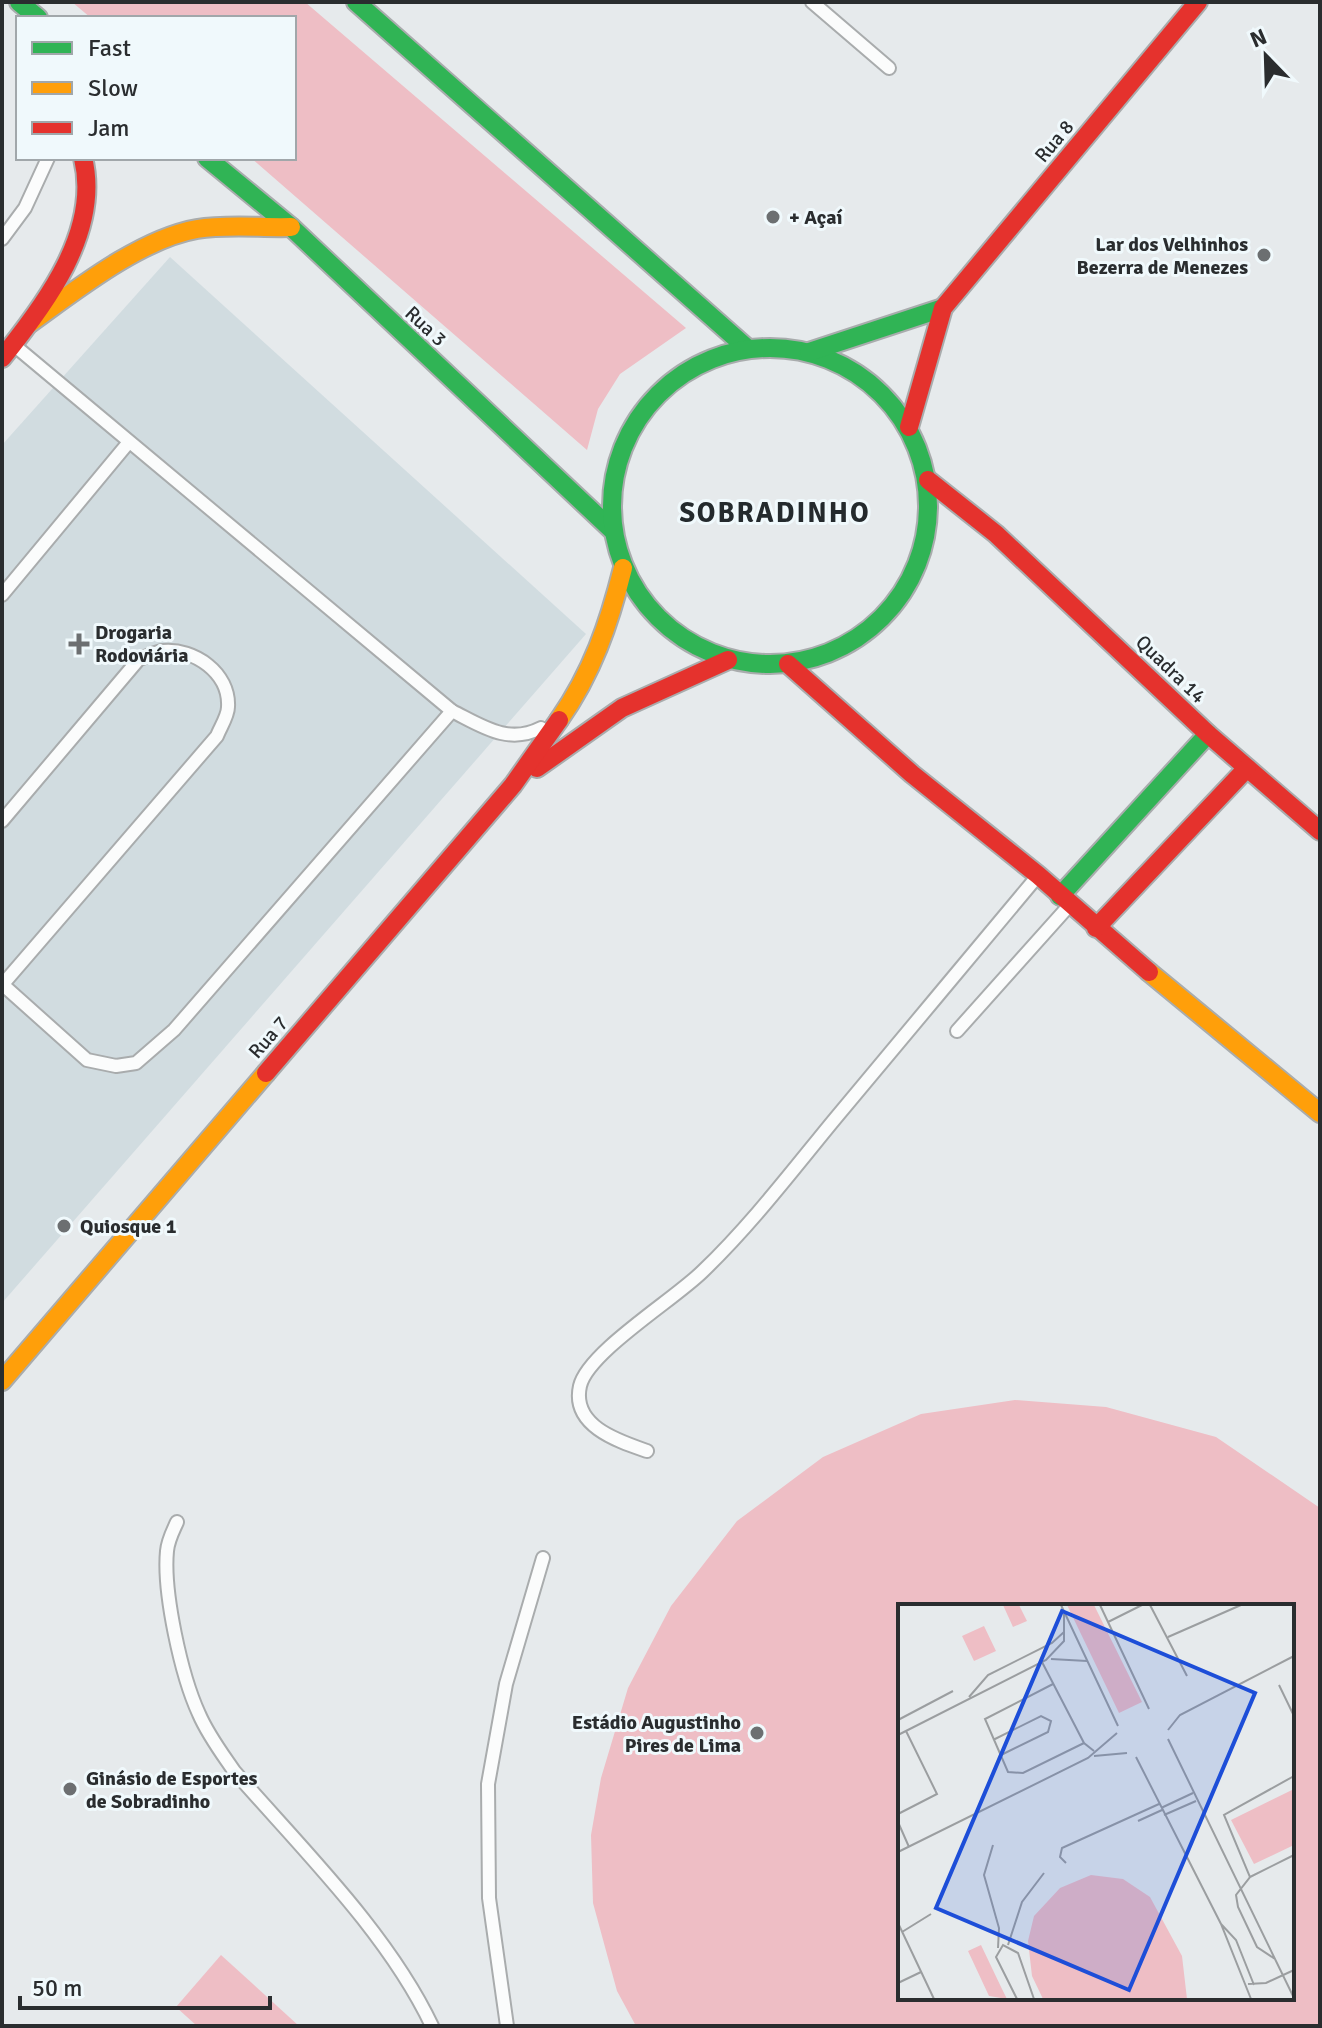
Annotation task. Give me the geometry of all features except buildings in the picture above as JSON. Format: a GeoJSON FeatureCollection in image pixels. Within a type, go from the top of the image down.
{"type":"FeatureCollection","features":[{"type":"Feature","properties":{"kind":"main road"},"geometry":{"type":"LineString","coordinates":[[356,2],[748,349]]}},
{"type":"Feature","properties":{"kind":"main road","name":"Rua 8"},"geometry":{"type":"LineString","coordinates":[[909,427],[943,308],[1198,2]]}},
{"type":"Feature","properties":{"kind":"main road"},"geometry":{"type":"LineString","coordinates":[[8,351],[30,323],[64,266],[83,216],[84,160]]}},
{"type":"Feature","properties":{"kind":"main road","name":"Rua 3"},"geometry":{"type":"LineString","coordinates":[[209,160],[291,227],[612,530]]}},
{"type":"Feature","properties":{"kind":"main road"},"geometry":{"type":"LineString","coordinates":[[30,323],[102,271],[162,241],[197,229],[291,227]]}},
{"type":"Feature","properties":{"kind":"main road"},"geometry":{"type":"LineString","coordinates":[[809,352],[943,308]]}},
{"type":"Feature","properties":{"kind":"main road"},"geometry":{"type":"LineString","coordinates":[[748,349],[809,352],[849,367],[883,394],[909,427],[928,480],[928,532],[912,580],[880,621],[838,651],[788,664],[728,660],[684,641],[647,609],[623,568],[612,530],[611,488],[622,448],[642,412],[672,382],[707,360],[748,349]]}},
{"type":"Feature","properties":{"kind":"main road","name":"Quadra 14"},"geometry":{"type":"LineString","coordinates":[[928,480],[996,534],[1208,734],[1320,831]]}},
{"type":"Feature","properties":{"kind":"main road","name":"Rua 7"},"geometry":{"type":"LineString","coordinates":[[2,1381],[513,785],[573,702],[595,662],[609,626],[623,568]]}},
{"type":"Feature","properties":{"kind":"main road"},"geometry":{"type":"LineString","coordinates":[[513,785],[622,708],[728,660]]}},
{"type":"Feature","properties":{"kind":"main road"},"geometry":{"type":"LineString","coordinates":[[788,664],[912,774],[1038,875],[1096,928],[1320,1113]]}},
{"type":"Feature","properties":{"kind":"main road"},"geometry":{"type":"LineString","coordinates":[[1065,900],[1208,734]]}},
{"type":"Feature","properties":{"kind":"main road"},"geometry":{"type":"LineString","coordinates":[[1096,928],[1247,768]]}},
{"type":"Feature","properties":{"kind":"lane"},"geometry":{"type":"LineString","coordinates":[[812,2],[889,68]]}},
{"type":"Feature","properties":{"kind":"lane"},"geometry":{"type":"LineString","coordinates":[[2,239],[25,208],[47,160]]}},
{"type":"Feature","properties":{"kind":"lane"},"geometry":{"type":"LineString","coordinates":[[8,351],[129,442],[452,711],[501,735],[527,735],[561,717]]}},
{"type":"Feature","properties":{"kind":"lane"},"geometry":{"type":"LineString","coordinates":[[2,595],[129,442]]}},
{"type":"Feature","properties":{"kind":"lane"},"geometry":{"type":"LineString","coordinates":[[2,821],[139,659],[162,651],[186,652],[209,665],[225,685],[228,708],[217,736],[2,984],[87,1060],[116,1066],[136,1063],[174,1030],[452,711]]}},
{"type":"Feature","properties":{"kind":"lane"},"geometry":{"type":"LineString","coordinates":[[647,1451],[616,1441],[594,1427],[581,1405],[580,1387],[588,1370],[607,1349],[686,1288],[741,1232],[1038,875]]}},
{"type":"Feature","properties":{"kind":"lane"},"geometry":{"type":"LineString","coordinates":[[957,1031],[1065,900]]}},
{"type":"Feature","properties":{"kind":"lane"},"geometry":{"type":"LineString","coordinates":[[177,1522],[167,1546],[168,1583],[186,1680],[207,1730],[234,1771],[386,1950],[414,1988],[432,2026]]}},
{"type":"Feature","properties":{"kind":"lane"},"geometry":{"type":"LineString","coordinates":[[507,2026],[489,1898],[488,1784],[506,1684],[543,1558]]}},
{"type":"Feature","properties":{"kind":"shaded area"},"geometry":{"type":"Polygon","coordinates":[[[72,2],[305,2],[686,328],[620,374],[598,409],[587,450],[253,160],[296,160],[296,16],[89,16],[72,2]]]}},
{"type":"Feature","properties":{"kind":"shaded area"},"geometry":{"type":"Polygon","coordinates":[[[170,257],[586,634],[2,1303],[2,445],[170,257]]]}},
{"type":"Feature","properties":{"kind":"shaded area","name":"Estádio Augustinho Pires de Lima"},"geometry":{"type":"Polygon","coordinates":[[[1015,1400],[1106,1407],[1216,1437],[1320,1508],[1320,2026],[636,2026],[617,1991],[593,1903],[591,1835],[601,1778],[628,1688],[671,1606],[737,1521],[823,1457],[921,1414],[1015,1400]]]}},
{"type":"Feature","properties":{"kind":"shaded area"},"geometry":{"type":"Polygon","coordinates":[[[221,1955],[299,2026],[197,2026],[176,2007],[221,1955]]]}},
{"type":"Feature","properties":{"kind":"traffic: fast"},"geometry":{"type":"LineString","coordinates":[[19,2],[36,16]]}},
{"type":"Feature","properties":{"kind":"traffic: fast"},"geometry":{"type":"LineString","coordinates":[[356,2],[748,349]]}},
{"type":"Feature","properties":{"kind":"traffic: fast"},"geometry":{"type":"LineString","coordinates":[[209,160],[291,227],[612,530]]}},
{"type":"Feature","properties":{"kind":"traffic: fast"},"geometry":{"type":"LineString","coordinates":[[809,352],[943,308]]}},
{"type":"Feature","properties":{"kind":"traffic: fast"},"geometry":{"type":"LineString","coordinates":[[770,348],[801,351],[831,360],[858,374],[882,394],[902,418],[916,445],[925,475],[928,506],[925,537],[916,567],[902,594],[882,618],[858,638],[831,652],[801,661],[770,664],[739,661],[709,652],[682,638],[658,618],[638,594],[624,567],[615,537],[612,506],[615,475],[624,445],[638,418],[658,394],[682,374],[709,360],[739,351],[770,348]]}},
{"type":"Feature","properties":{"kind":"traffic: fast"},"geometry":{"type":"LineString","coordinates":[[1060,896],[1208,734]]}},
{"type":"Feature","properties":{"kind":"traffic: slow"},"geometry":{"type":"LineString","coordinates":[[30,323],[109,267],[153,243],[197,229],[291,227]]}},
{"type":"Feature","properties":{"kind":"traffic: slow"},"geometry":{"type":"LineString","coordinates":[[559,720],[581,684],[598,647],[623,568]]}},
{"type":"Feature","properties":{"kind":"traffic: slow"},"geometry":{"type":"LineString","coordinates":[[1149,972],[1320,1113]]}},
{"type":"Feature","properties":{"kind":"traffic: slow"},"geometry":{"type":"LineString","coordinates":[[2,1381],[266,1073]]}},
{"type":"Feature","properties":{"kind":"traffic: jam"},"geometry":{"type":"LineString","coordinates":[[909,427],[943,308],[1198,2]]}},
{"type":"Feature","properties":{"kind":"traffic: jam"},"geometry":{"type":"LineString","coordinates":[[2,358],[51,291],[77,239],[84,213],[86,185],[83,160]]}},
{"type":"Feature","properties":{"kind":"traffic: jam"},"geometry":{"type":"LineString","coordinates":[[928,480],[996,534],[1208,734],[1320,831]]}},
{"type":"Feature","properties":{"kind":"traffic: jam"},"geometry":{"type":"LineString","coordinates":[[537,768],[622,708],[728,660]]}},
{"type":"Feature","properties":{"kind":"traffic: jam"},"geometry":{"type":"LineString","coordinates":[[788,664],[912,774],[1038,875],[1149,972]]}},
{"type":"Feature","properties":{"kind":"traffic: jam"},"geometry":{"type":"LineString","coordinates":[[266,1073],[513,785],[559,720]]}},
{"type":"Feature","properties":{"kind":"traffic: jam"},"geometry":{"type":"LineString","coordinates":[[1096,928],[1247,768]]}},
{"type":"Feature","properties":{"kind":"place","name":"+ Açaí"},"geometry":{"type":"Point","coordinates":[773,217]}},
{"type":"Feature","properties":{"kind":"place","name":"Lar dos Velhinhos Bezerra de Menezes"},"geometry":{"type":"Point","coordinates":[1264,255]}},
{"type":"Feature","properties":{"kind":"place","name":"Drogaria Rodoviária"},"geometry":{"type":"Point","coordinates":[79,644]}},
{"type":"Feature","properties":{"kind":"place","name":"Quiosque 1"},"geometry":{"type":"Point","coordinates":[64,1226]}},
{"type":"Feature","properties":{"kind":"place","name":"Estádio Augustinho Pires de Lima"},"geometry":{"type":"Point","coordinates":[757,1733]}},
{"type":"Feature","properties":{"kind":"place","name":"Ginásio de Esportes de Sobradinho"},"geometry":{"type":"Point","coordinates":[70,1789]}},
{"type":"Feature","properties":{"kind":"district","name":"SOBRADINHO"},"geometry":{"type":"Point","coordinates":[775,512]}}]}
